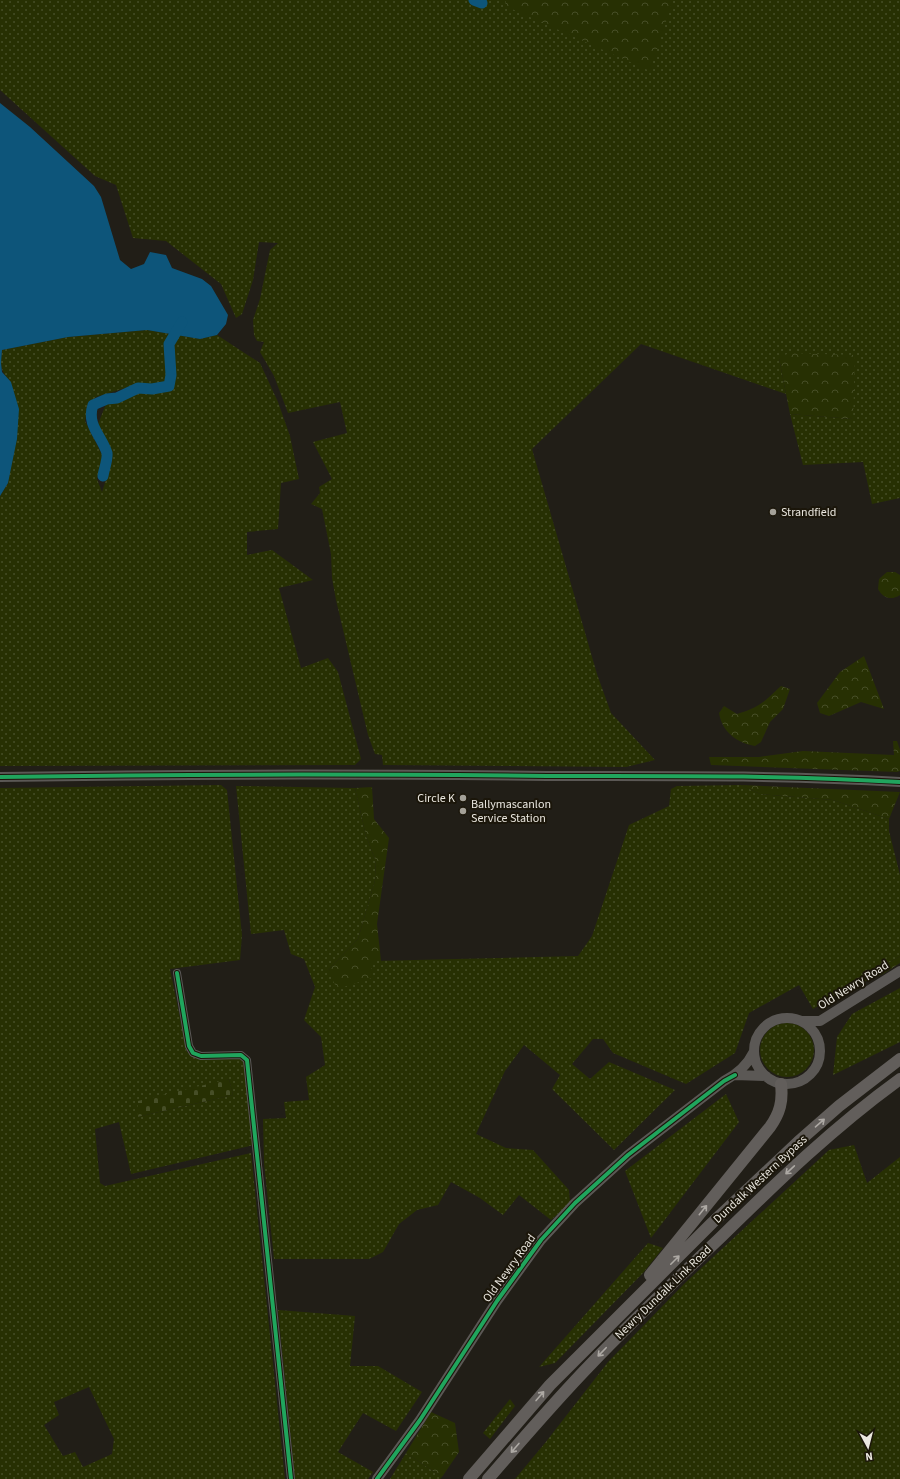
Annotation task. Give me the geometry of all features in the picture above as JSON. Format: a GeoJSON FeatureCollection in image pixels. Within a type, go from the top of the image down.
{"type":"FeatureCollection","features":[{"type":"Feature","properties":{"kind":"highway","name":"Dundalk Western Bypass"},"geometry":{"type":"LineString","coordinates":[[627,1307],[776,1161],[839,1106],[900,1059]]}},
{"type":"Feature","properties":{"kind":"highway"},"geometry":{"type":"LineString","coordinates":[[851,1117],[900,1079]]}},
{"type":"Feature","properties":{"kind":"highway"},"geometry":{"type":"LineString","coordinates":[[627,1307],[648,1278],[770,1127],[780,1108],[782,1094],[781,1084]]}},
{"type":"Feature","properties":{"kind":"highway"},"geometry":{"type":"LineString","coordinates":[[851,1117],[900,1086]]}},
{"type":"Feature","properties":{"kind":"highway","name":"Newry Dundalk Link Road"},"geometry":{"type":"LineString","coordinates":[[488,1479],[542,1416],[612,1342],[786,1173],[851,1117]]}},
{"type":"Feature","properties":{"kind":"highway","name":"Newry Dundalk Link Road"},"geometry":{"type":"LineString","coordinates":[[469,1479],[550,1385],[627,1307]]}},
{"type":"Feature","properties":{"kind":"main road"},"geometry":{"type":"LineString","coordinates":[[0,777],[187,774],[389,774],[791,777],[900,782]]}},
{"type":"Feature","properties":{"kind":"main road","name":"Old Newry Road"},"geometry":{"type":"LineString","coordinates":[[802,1021],[820,1021],[900,971]]}},
{"type":"Feature","properties":{"kind":"main road"},"geometry":{"type":"LineString","coordinates":[[779,1018],[790,1018],[802,1021],[811,1028],[817,1036],[820,1046],[820,1057],[816,1067],[810,1075],[801,1081],[791,1084],[781,1084],[770,1080],[762,1074],[756,1064],[753,1053],[754,1042],[760,1031],[768,1023],[779,1018]]}},
{"type":"Feature","properties":{"kind":"main road","name":"Old Newry Road"},"geometry":{"type":"LineString","coordinates":[[817,1036],[820,1021]]}},
{"type":"Feature","properties":{"kind":"main road","name":"Old Newry Road"},"geometry":{"type":"LineString","coordinates":[[377,1479],[420,1420],[497,1300],[541,1240],[575,1203],[628,1155],[735,1075],[751,1058],[753,1053]]}},
{"type":"Feature","properties":{"kind":"main road"},"geometry":{"type":"LineString","coordinates":[[735,1075],[766,1076]]}},
{"type":"Feature","properties":{"kind":"street"},"geometry":{"type":"LineString","coordinates":[[177,973],[189,1046],[193,1053],[201,1056],[241,1054],[247,1060],[291,1479]]}},
{"type":"Feature","properties":{"kind":"green space"},"geometry":{"type":"Polygon","coordinates":[[[0,0],[900,0],[900,498],[872,504],[863,462],[803,465],[790,414],[853,419],[779,358],[786,394],[641,344],[532,449],[597,674],[611,713],[655,760],[626,767],[383,765],[382,755],[375,754],[368,735],[336,600],[332,578],[331,554],[322,509],[311,504],[320,493],[319,487],[332,479],[313,442],[347,433],[340,402],[288,413],[274,376],[260,352],[264,342],[257,341],[254,335],[253,320],[260,299],[270,250],[278,243],[259,242],[253,280],[242,314],[236,318],[221,284],[166,241],[133,238],[116,185],[95,176],[0,90],[0,0]]]}},
{"type":"Feature","properties":{"kind":"green space"},"geometry":{"type":"Polygon","coordinates":[[[506,0],[673,0],[650,71],[505,6],[506,0]]]}},
{"type":"Feature","properties":{"kind":"green space"},"geometry":{"type":"Polygon","coordinates":[[[147,330],[171,334],[165,347],[169,375],[166,384],[135,385],[96,397],[88,405],[85,421],[103,457],[97,479],[102,492],[112,461],[98,424],[106,404],[118,403],[138,393],[167,392],[174,380],[173,349],[179,335],[200,339],[217,335],[260,363],[278,402],[290,436],[299,479],[281,483],[278,529],[247,532],[247,555],[272,550],[313,580],[279,588],[301,668],[328,658],[338,672],[361,759],[355,765],[0,766],[0,496],[8,483],[11,382],[2,368],[2,350],[68,337],[147,330]]]}},
{"type":"Feature","properties":{"kind":"green space"},"geometry":{"type":"Polygon","coordinates":[[[789,353],[855,355],[853,419],[790,414],[779,358],[789,353]]]}},
{"type":"Feature","properties":{"kind":"green space"},"geometry":{"type":"Polygon","coordinates":[[[887,572],[895,572],[900,575],[900,595],[897,597],[888,598],[882,595],[878,589],[879,579],[887,572]]]}},
{"type":"Feature","properties":{"kind":"green space"},"geometry":{"type":"Polygon","coordinates":[[[864,656],[884,709],[861,702],[829,716],[820,713],[817,703],[840,672],[864,656]]]}},
{"type":"Feature","properties":{"kind":"green space"},"geometry":{"type":"Polygon","coordinates":[[[781,686],[790,689],[783,709],[770,722],[761,742],[755,746],[742,742],[731,736],[723,726],[719,713],[724,706],[737,714],[745,712],[761,703],[781,686]]]}},
{"type":"Feature","properties":{"kind":"green space"},"geometry":{"type":"Polygon","coordinates":[[[893,741],[897,741],[900,750],[900,771],[897,772],[711,765],[709,757],[759,757],[803,751],[894,755],[893,741]]]}},
{"type":"Feature","properties":{"kind":"green space"},"geometry":{"type":"Polygon","coordinates":[[[221,785],[227,790],[242,935],[240,960],[170,969],[187,1052],[200,1060],[240,1058],[244,1061],[254,1145],[131,1174],[119,1122],[95,1129],[100,1183],[105,1186],[251,1153],[285,1479],[0,1479],[0,788],[221,785]],[[229,1079],[137,1117],[233,1095],[229,1079]],[[89,1387],[54,1402],[59,1415],[44,1425],[63,1456],[75,1452],[83,1467],[112,1454],[114,1439],[89,1387]]]}},
{"type":"Feature","properties":{"kind":"green space"},"geometry":{"type":"Polygon","coordinates":[[[741,785],[760,794],[833,800],[889,819],[889,831],[900,875],[900,956],[813,1009],[799,985],[749,1013],[735,1053],[686,1084],[613,1053],[603,1039],[593,1039],[572,1064],[590,1079],[609,1062],[675,1090],[614,1150],[552,1089],[560,1075],[524,1045],[505,1071],[476,1134],[506,1148],[533,1150],[569,1190],[570,1203],[551,1220],[519,1195],[503,1215],[480,1198],[451,1182],[438,1205],[417,1210],[399,1224],[383,1252],[369,1259],[274,1259],[264,1163],[263,1119],[286,1118],[284,1102],[309,1100],[306,1077],[325,1065],[321,1037],[304,1020],[315,987],[304,959],[291,954],[284,930],[251,934],[236,786],[355,788],[366,836],[375,859],[376,877],[358,939],[328,970],[372,961],[578,956],[592,936],[629,825],[669,806],[671,789],[677,786],[741,785]]]}},
{"type":"Feature","properties":{"kind":"green space"},"geometry":{"type":"Polygon","coordinates":[[[741,785],[900,792],[889,819],[833,800],[760,794],[741,785]]]}},
{"type":"Feature","properties":{"kind":"green space"},"geometry":{"type":"Polygon","coordinates":[[[372,787],[374,819],[389,838],[377,924],[381,961],[372,961],[372,978],[337,989],[328,970],[358,939],[376,877],[375,859],[366,836],[355,788],[372,787]]]}},
{"type":"Feature","properties":{"kind":"green space"},"geometry":{"type":"Polygon","coordinates":[[[900,956],[900,963],[883,974],[846,989],[900,956]]]}},
{"type":"Feature","properties":{"kind":"green space"},"geometry":{"type":"Polygon","coordinates":[[[900,988],[900,1042],[833,1075],[837,1037],[852,1014],[900,988]]]}},
{"type":"Feature","properties":{"kind":"green space"},"geometry":{"type":"Polygon","coordinates":[[[782,1023],[792,1023],[802,1027],[810,1035],[814,1045],[814,1055],[810,1065],[802,1073],[792,1077],[782,1077],[772,1073],[764,1065],[760,1055],[760,1045],[764,1035],[772,1027],[782,1023]]]}},
{"type":"Feature","properties":{"kind":"green space"},"geometry":{"type":"Polygon","coordinates":[[[229,1079],[233,1095],[137,1117],[138,1101],[229,1079]]]}},
{"type":"Feature","properties":{"kind":"green space"},"geometry":{"type":"Polygon","coordinates":[[[726,1094],[739,1122],[651,1238],[625,1171],[726,1094]]]}},
{"type":"Feature","properties":{"kind":"green space"},"geometry":{"type":"Polygon","coordinates":[[[854,1145],[867,1183],[900,1157],[900,1479],[515,1479],[608,1362],[685,1283],[829,1150],[854,1145]]]}},
{"type":"Feature","properties":{"kind":"green space"},"geometry":{"type":"Polygon","coordinates":[[[648,1243],[663,1248],[643,1273],[555,1363],[539,1367],[648,1243]]]}},
{"type":"Feature","properties":{"kind":"green space"},"geometry":{"type":"Polygon","coordinates":[[[278,1310],[355,1316],[350,1366],[378,1366],[422,1392],[396,1431],[363,1413],[338,1452],[373,1472],[368,1479],[295,1479],[278,1310]]]}},
{"type":"Feature","properties":{"kind":"green space"},"geometry":{"type":"Polygon","coordinates":[[[510,1399],[515,1406],[490,1439],[483,1433],[510,1399]]]}},
{"type":"Feature","properties":{"kind":"green space"},"geometry":{"type":"Polygon","coordinates":[[[431,1412],[455,1423],[459,1452],[442,1477],[406,1453],[431,1412]]]}},
{"type":"Feature","properties":{"kind":"green space"},"geometry":{"type":"Polygon","coordinates":[[[406,1453],[442,1477],[440,1479],[390,1479],[406,1453]]]}},
{"type":"Feature","properties":{"kind":"water"},"geometry":{"type":"Polygon","coordinates":[[[0,103],[30,127],[94,186],[101,197],[120,260],[131,269],[144,264],[150,252],[166,255],[172,268],[202,279],[211,286],[228,315],[226,324],[217,335],[200,339],[147,330],[68,337],[2,350],[2,372],[11,382],[19,409],[17,439],[8,483],[0,496],[0,103]]]}},
{"type":"Feature","properties":{"kind":"waterway"},"geometry":{"type":"LineString","coordinates":[[474,0],[482,3]]}},
{"type":"Feature","properties":{"kind":"waterway"},"geometry":{"type":"LineString","coordinates":[[103,476],[107,453],[93,424],[91,412],[93,405],[107,399],[117,398],[138,388],[152,389],[169,386],[171,375],[169,344],[182,322]]}},
{"type":"Feature","properties":{"kind":"cycle path"},"geometry":{"type":"LineString","coordinates":[[0,777],[137,775],[680,776],[812,778],[900,782]]}},
{"type":"Feature","properties":{"kind":"cycle path"},"geometry":{"type":"LineString","coordinates":[[177,973],[189,1046],[193,1053],[201,1056],[241,1055],[247,1060],[291,1479]]}},
{"type":"Feature","properties":{"kind":"cycle path"},"geometry":{"type":"LineString","coordinates":[[377,1479],[420,1420],[497,1301],[541,1240],[575,1203],[628,1155],[724,1081],[735,1075]]}},
{"type":"Feature","properties":{"kind":"place","name":"Strandfield"},"geometry":{"type":"Point","coordinates":[773,512]}},
{"type":"Feature","properties":{"kind":"place","name":"Circle K"},"geometry":{"type":"Point","coordinates":[463,798]}},
{"type":"Feature","properties":{"kind":"place","name":"Ballymascanlon Service Station"},"geometry":{"type":"Point","coordinates":[463,811]}}]}
